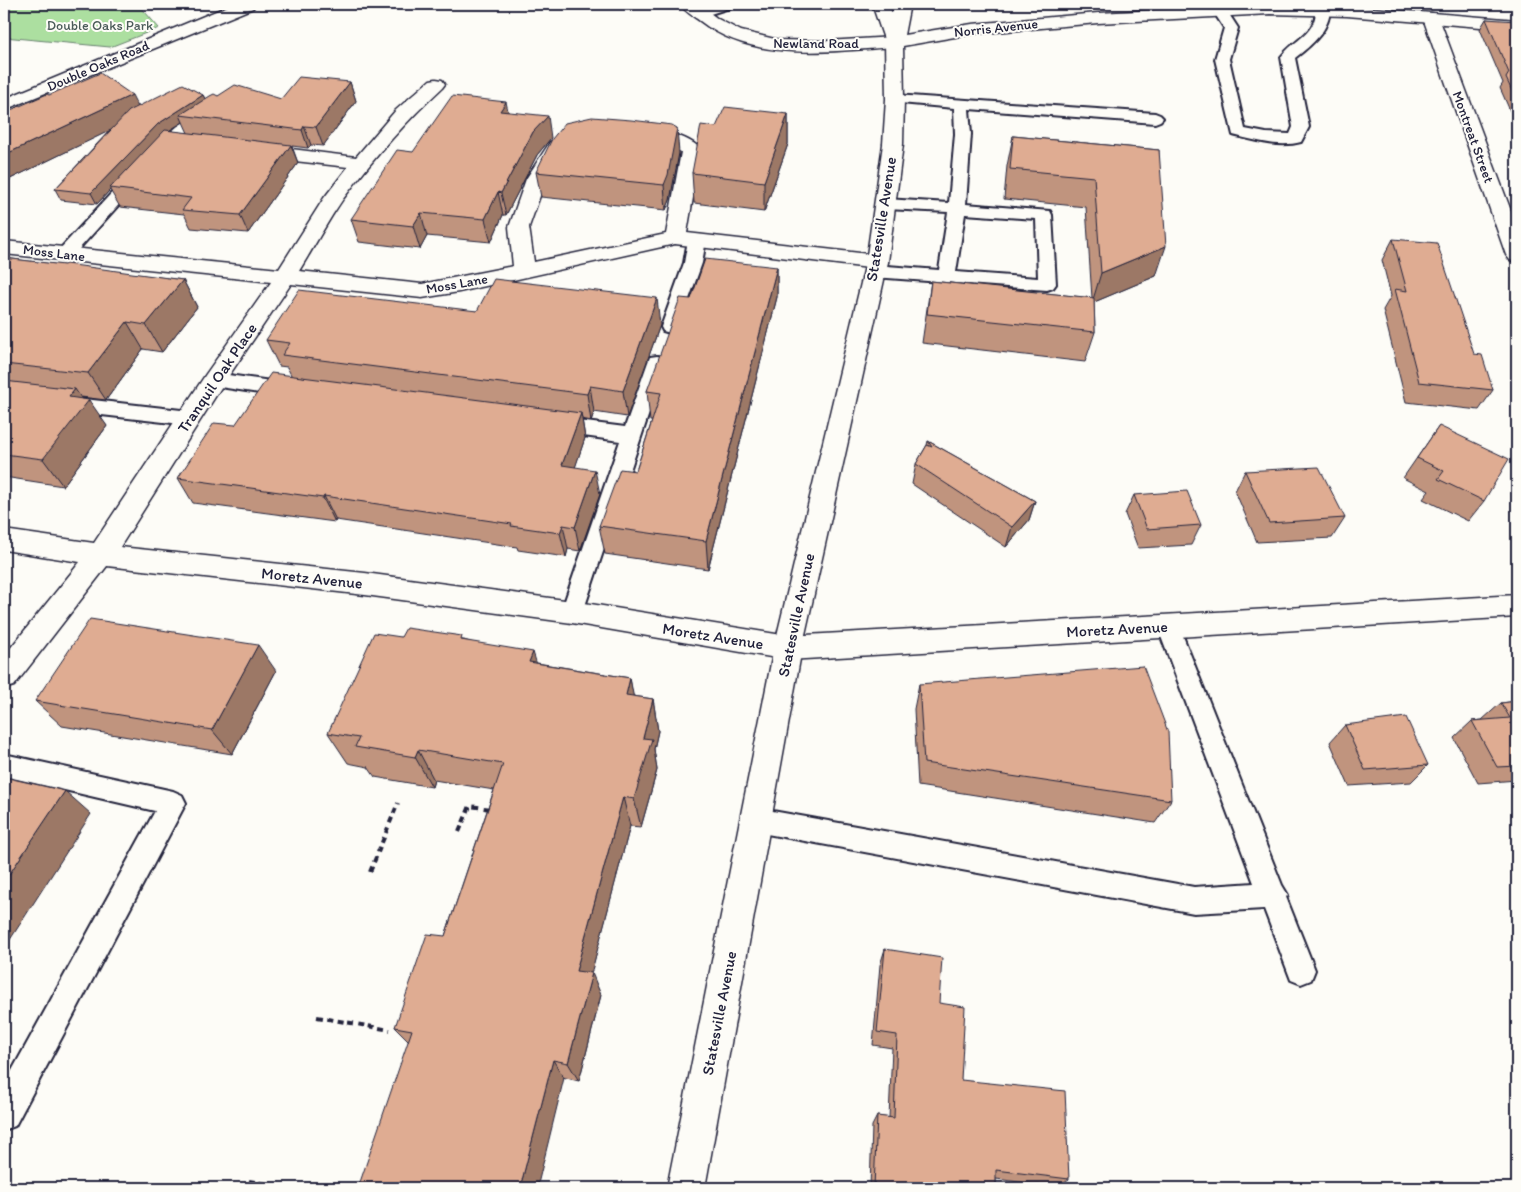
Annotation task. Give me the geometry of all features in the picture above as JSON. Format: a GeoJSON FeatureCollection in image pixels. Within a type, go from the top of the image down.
{"type":"FeatureCollection","features":[{"type":"Feature","properties":{"kind":"street","name":"Double Oaks Road"},"geometry":{"type":"LineString","coordinates":[[4,105],[247,4]]}},
{"type":"Feature","properties":{"kind":"street","name":"Statesville Avenue"},"geometry":{"type":"LineString","coordinates":[[880,4],[894,42]]}},
{"type":"Feature","properties":{"kind":"street","name":"Statesville Avenue"},"geometry":{"type":"LineString","coordinates":[[686,1188],[788,648],[875,266],[886,204],[893,144],[895,99],[894,42],[902,4]]}},
{"type":"Feature","properties":{"kind":"street","name":"Norris Avenue"},"geometry":{"type":"LineString","coordinates":[[894,42],[972,29],[1098,18],[1324,7],[1517,25]]}},
{"type":"Feature","properties":{"kind":"street","name":"Newland Road"},"geometry":{"type":"LineString","coordinates":[[694,9],[716,26],[745,39],[763,42],[820,46],[894,42]]}},
{"type":"Feature","properties":{"kind":"street","name":"Montreat Street"},"geometry":{"type":"LineString","coordinates":[[1431,18],[1517,255]]}},
{"type":"Feature","properties":{"kind":"street","name":"Tranquil Oak Place"},"geometry":{"type":"LineString","coordinates":[[4,677],[100,555],[214,380],[285,277],[319,221],[362,163],[403,114],[436,84]]}},
{"type":"Feature","properties":{"kind":"street"},"geometry":{"type":"LineString","coordinates":[[621,134],[670,139],[691,150],[684,197],[675,238]]}},
{"type":"Feature","properties":{"kind":"street"},"geometry":{"type":"LineString","coordinates":[[524,271],[519,226],[536,179],[557,145],[574,138]]}},
{"type":"Feature","properties":{"kind":"street"},"geometry":{"type":"LineString","coordinates":[[171,140],[199,144]]}},
{"type":"Feature","properties":{"kind":"street"},"geometry":{"type":"LineString","coordinates":[[238,148],[362,163]]}},
{"type":"Feature","properties":{"kind":"street","name":"Moss Lane"},"geometry":{"type":"LineString","coordinates":[[4,247],[64,255],[422,291],[675,238],[875,266]]}},
{"type":"Feature","properties":{"kind":"street","name":"Moretz Avenue"},"geometry":{"type":"LineString","coordinates":[[4,540],[100,555],[365,584],[572,612],[788,648],[1517,606]]}},
{"type":"Feature","properties":{"kind":"lane"},"geometry":{"type":"LineString","coordinates":[[694,9],[727,4]]}},
{"type":"Feature","properties":{"kind":"lane"},"geometry":{"type":"LineString","coordinates":[[1220,11],[1231,28],[1222,59],[1238,132],[1266,138],[1295,139],[1301,127],[1288,57],[1314,36],[1324,7]]}},
{"type":"Feature","properties":{"kind":"lane"},"geometry":{"type":"LineString","coordinates":[[895,99],[1155,118]]}},
{"type":"Feature","properties":{"kind":"lane"},"geometry":{"type":"LineString","coordinates":[[947,276],[957,208],[963,134],[961,103]]}},
{"type":"Feature","properties":{"kind":"lane"},"geometry":{"type":"LineString","coordinates":[[64,255],[158,151],[183,129],[220,105]]}},
{"type":"Feature","properties":{"kind":"lane"},"geometry":{"type":"LineString","coordinates":[[875,266],[947,276],[1047,284],[1044,215],[886,204]]}},
{"type":"Feature","properties":{"kind":"lane"},"geometry":{"type":"LineString","coordinates":[[572,612],[693,262],[697,240]]}},
{"type":"Feature","properties":{"kind":"lane"},"geometry":{"type":"LineString","coordinates":[[214,380],[311,393]]}},
{"type":"Feature","properties":{"kind":"lane"},"geometry":{"type":"LineString","coordinates":[[4,397],[190,418]]}},
{"type":"Feature","properties":{"kind":"lane"},"geometry":{"type":"LineString","coordinates":[[534,422],[632,435]]}},
{"type":"Feature","properties":{"kind":"lane"},"geometry":{"type":"LineString","coordinates":[[1168,626],[1302,970]]}},
{"type":"Feature","properties":{"kind":"lane"},"geometry":{"type":"LineString","coordinates":[[4,765],[172,803],[4,1115]]}},
{"type":"Feature","properties":{"kind":"lane"},"geometry":{"type":"LineString","coordinates":[[756,820],[1194,900],[1274,895]]}},
{"type":"Feature","properties":{"kind":"path"},"geometry":{"type":"LineString","coordinates":[[370,872],[398,804]]}},
{"type":"Feature","properties":{"kind":"path"},"geometry":{"type":"LineString","coordinates":[[459,832],[470,806],[498,810]]}},
{"type":"Feature","properties":{"kind":"path"},"geometry":{"type":"LineString","coordinates":[[317,1017],[390,1030]]}},
{"type":"Feature","properties":{"kind":"path"},"geometry":{"type":"LineString","coordinates":[[249,1181],[290,1188]]}},
{"type":"Feature","properties":{"kind":"green space","name":"Double Oaks Park"},"geometry":{"type":"Polygon","coordinates":[[[4,4],[138,4],[159,28],[110,47],[4,37],[4,4]]]}},
{"type":"Feature","properties":{"kind":"building"},"geometry":{"type":"Polygon","coordinates":[[[1486,19],[1516,21],[1517,102],[1506,78],[1509,73],[1486,19]]]}},
{"type":"Feature","properties":{"kind":"building"},"geometry":{"type":"Polygon","coordinates":[[[100,73],[132,95],[4,155],[4,113],[100,73]]]}},
{"type":"Feature","properties":{"kind":"building"},"geometry":{"type":"Polygon","coordinates":[[[299,77],[350,82],[316,127],[304,126],[302,130],[180,115],[210,96],[214,94],[218,96],[235,85],[281,99],[299,77]]]}},
{"type":"Feature","properties":{"kind":"building"},"geometry":{"type":"Polygon","coordinates":[[[183,84],[203,95],[158,124],[91,193],[55,189],[129,111],[183,84]]]}},
{"type":"Feature","properties":{"kind":"building"},"geometry":{"type":"Polygon","coordinates":[[[452,96],[506,102],[500,111],[548,116],[533,132],[501,193],[498,192],[485,219],[421,213],[413,226],[351,219],[397,150],[413,152],[452,96]]]}},
{"type":"Feature","properties":{"kind":"building"},"geometry":{"type":"Polygon","coordinates":[[[725,107],[788,114],[764,182],[692,173],[701,125],[716,127],[725,107]]]}},
{"type":"Feature","properties":{"kind":"building"},"geometry":{"type":"Polygon","coordinates":[[[592,117],[672,125],[677,128],[668,175],[664,185],[536,172],[552,139],[565,123],[592,117]]]}},
{"type":"Feature","properties":{"kind":"building"},"geometry":{"type":"Polygon","coordinates":[[[165,130],[291,145],[240,215],[182,210],[191,198],[110,188],[165,130]]]}},
{"type":"Feature","properties":{"kind":"building"},"geometry":{"type":"Polygon","coordinates":[[[1013,136],[1159,150],[1166,246],[1101,273],[1094,177],[1010,169],[1013,136]]]}},
{"type":"Feature","properties":{"kind":"building"},"geometry":{"type":"Polygon","coordinates":[[[1393,239],[1437,243],[1474,354],[1482,355],[1493,390],[1419,382],[1395,289],[1407,291],[1393,239]]]}},
{"type":"Feature","properties":{"kind":"building"},"geometry":{"type":"Polygon","coordinates":[[[4,258],[66,264],[183,280],[146,325],[127,322],[88,373],[4,364],[4,258]]]}},
{"type":"Feature","properties":{"kind":"building"},"geometry":{"type":"Polygon","coordinates":[[[705,259],[777,267],[706,541],[599,526],[620,469],[636,471],[661,393],[647,391],[680,298],[691,299],[705,259]]]}},
{"type":"Feature","properties":{"kind":"building"},"geometry":{"type":"Polygon","coordinates":[[[494,279],[657,298],[623,391],[590,386],[587,394],[282,355],[290,343],[266,340],[299,290],[477,311],[494,279]]]}},
{"type":"Feature","properties":{"kind":"building"},"geometry":{"type":"Polygon","coordinates":[[[931,281],[1094,298],[1095,332],[927,314],[931,281]]]}},
{"type":"Feature","properties":{"kind":"building"},"geometry":{"type":"Polygon","coordinates":[[[271,373],[581,413],[562,465],[595,470],[575,527],[563,525],[560,533],[324,496],[323,498],[178,478],[214,423],[235,425],[271,373]]]}},
{"type":"Feature","properties":{"kind":"building"},"geometry":{"type":"Polygon","coordinates":[[[4,381],[75,389],[69,397],[89,400],[43,459],[4,454],[4,381]]]}},
{"type":"Feature","properties":{"kind":"building"},"geometry":{"type":"Polygon","coordinates":[[[1439,426],[1509,459],[1484,501],[1438,479],[1444,471],[1417,458],[1439,426]]]}},
{"type":"Feature","properties":{"kind":"building"},"geometry":{"type":"Polygon","coordinates":[[[928,441],[1035,501],[1012,527],[916,464],[927,445],[932,447],[928,441]]]}},
{"type":"Feature","properties":{"kind":"building"},"geometry":{"type":"Polygon","coordinates":[[[1319,467],[1345,518],[1269,523],[1245,471],[1319,467]]]}},
{"type":"Feature","properties":{"kind":"building"},"geometry":{"type":"Polygon","coordinates":[[[1187,491],[1201,525],[1147,529],[1134,495],[1187,491]]]}},
{"type":"Feature","properties":{"kind":"building"},"geometry":{"type":"Polygon","coordinates":[[[90,619],[258,645],[212,730],[35,701],[90,619]]]}},
{"type":"Feature","properties":{"kind":"building"},"geometry":{"type":"Polygon","coordinates":[[[406,628],[462,636],[461,640],[533,652],[529,662],[630,678],[626,695],[653,699],[643,738],[652,739],[634,799],[623,797],[576,971],[592,973],[568,1063],[553,1060],[520,1188],[358,1188],[412,1030],[395,1027],[427,934],[445,936],[503,764],[418,750],[415,757],[355,747],[359,738],[328,733],[374,633],[401,637],[406,628]]]}},
{"type":"Feature","properties":{"kind":"building"},"geometry":{"type":"Polygon","coordinates":[[[1143,666],[1168,732],[1171,800],[924,763],[919,684],[1143,666]]]}},
{"type":"Feature","properties":{"kind":"building"},"geometry":{"type":"Polygon","coordinates":[[[1517,701],[1517,766],[1497,767],[1472,721],[1510,718],[1501,703],[1517,701]]]}},
{"type":"Feature","properties":{"kind":"building"},"geometry":{"type":"Polygon","coordinates":[[[1406,717],[1428,765],[1365,770],[1345,725],[1406,717]]]}},
{"type":"Feature","properties":{"kind":"building"},"geometry":{"type":"Polygon","coordinates":[[[4,777],[65,791],[4,882],[4,777]]]}},
{"type":"Feature","properties":{"kind":"building"},"geometry":{"type":"Polygon","coordinates":[[[885,949],[942,958],[939,1003],[965,1007],[961,1080],[1065,1091],[1069,1179],[996,1170],[996,1188],[874,1188],[877,1116],[894,1118],[897,1035],[877,1032],[885,949]]]}}]}
